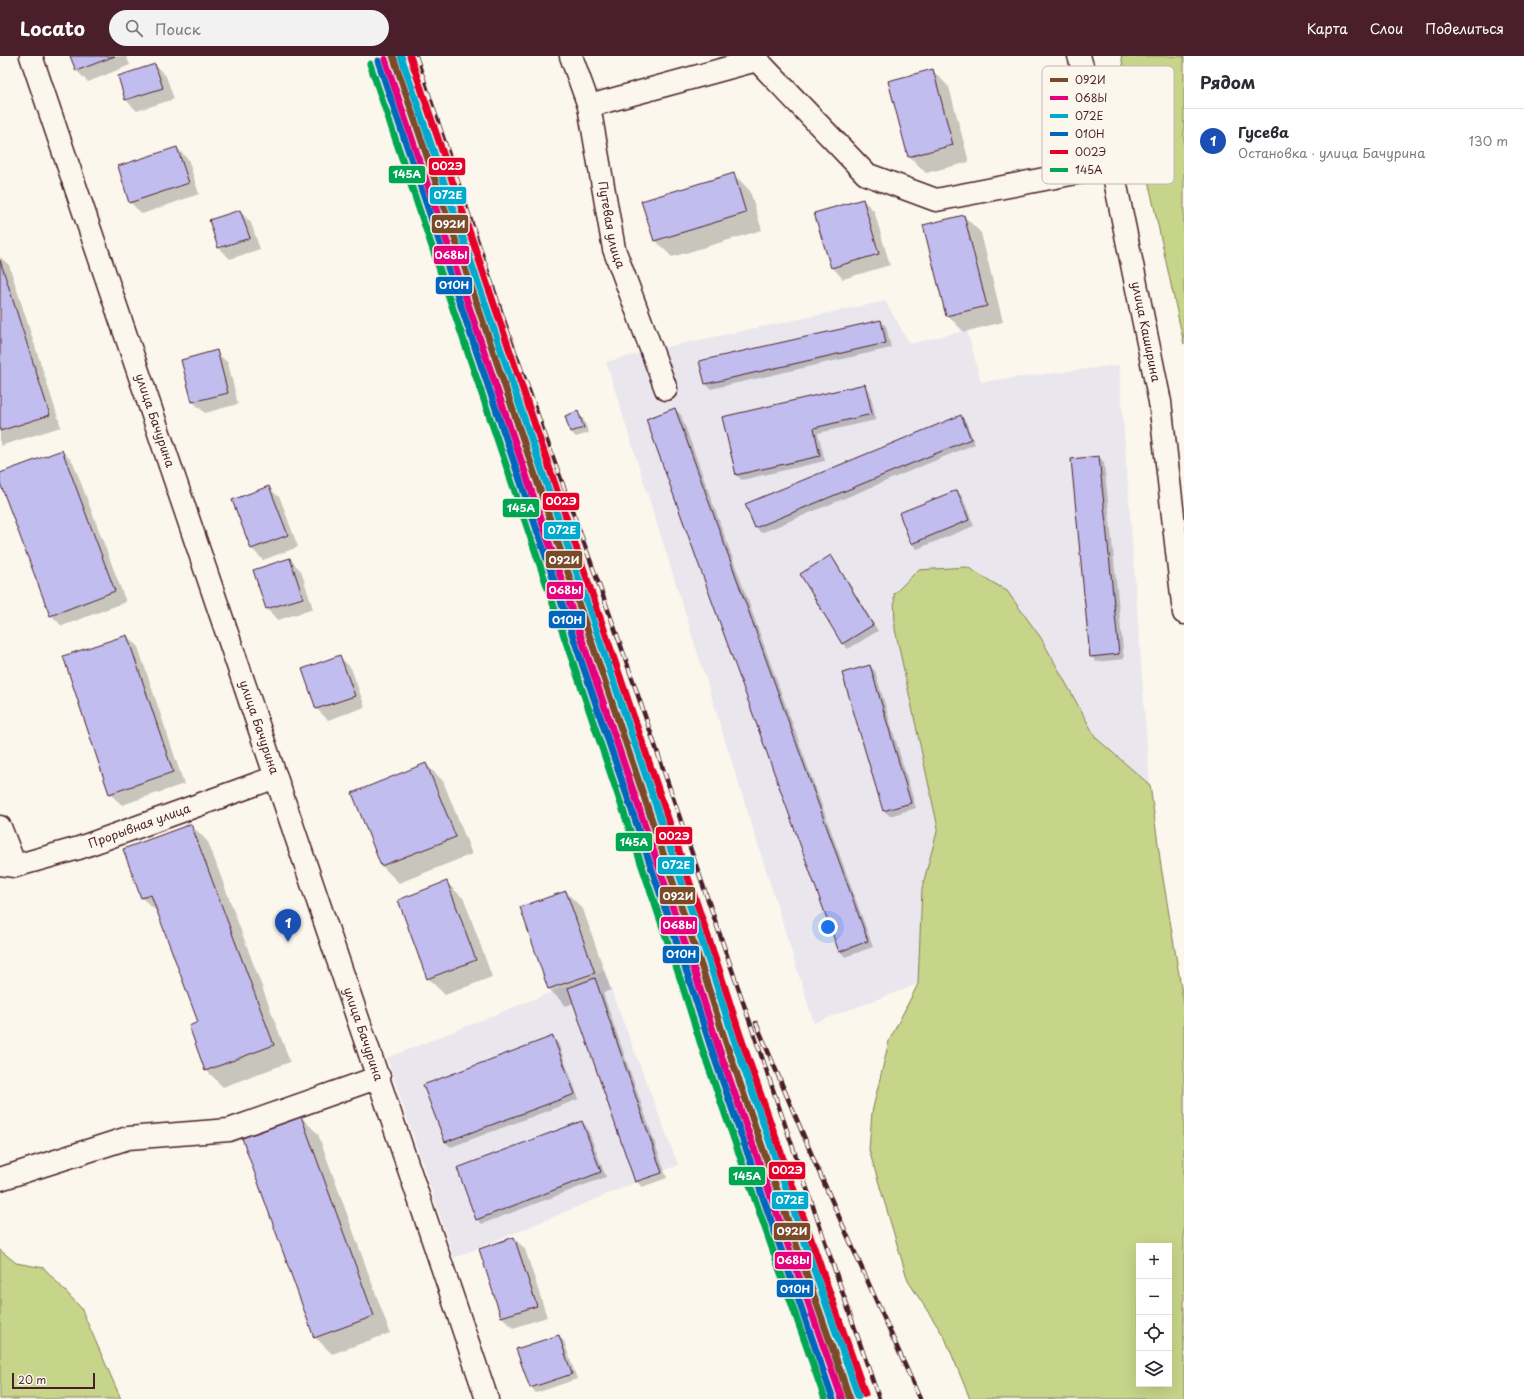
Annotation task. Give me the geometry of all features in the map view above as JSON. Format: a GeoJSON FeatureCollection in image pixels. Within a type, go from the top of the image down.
{"type":"FeatureCollection","features":[{"type":"Feature","properties":{"kind":"street","name":"улица Бачурина"},"geometry":{"type":"LineString","coordinates":[[31,56],[379,1077],[487,1399]]}},
{"type":"Feature","properties":{"kind":"street","name":"Путевая улица"},"geometry":{"type":"LineString","coordinates":[[571,56],[589,106],[614,250],[666,389]]}},
{"type":"Feature","properties":{"kind":"street","name":"улица Каширина"},"geometry":{"type":"LineString","coordinates":[[1079,56],[1082,66]]}},
{"type":"Feature","properties":{"kind":"street"},"geometry":{"type":"LineString","coordinates":[[589,106],[757,60],[866,174],[936,200],[1042,180]]}},
{"type":"Feature","properties":{"kind":"street","name":"улица Каширина"},"geometry":{"type":"LineString","coordinates":[[1116,184],[1160,402],[1184,613]]}},
{"type":"Feature","properties":{"kind":"street","name":"Прорывная улица"},"geometry":{"type":"LineString","coordinates":[[8,865],[79,848],[276,777]]}},
{"type":"Feature","properties":{"kind":"street"},"geometry":{"type":"LineString","coordinates":[[0,827],[8,865]]}},
{"type":"Feature","properties":{"kind":"street"},"geometry":{"type":"LineString","coordinates":[[0,1179],[128,1138],[229,1130],[379,1077]]}},
{"type":"Feature","properties":{"kind":"shaded area"},"geometry":{"type":"Polygon","coordinates":[[[885,301],[910,344],[967,330],[981,382],[1119,365],[1150,785],[1096,738],[1041,638],[918,570],[894,594],[895,629],[938,828],[922,888],[918,984],[814,1023],[606,362],[666,347],[885,301]]]}},
{"type":"Feature","properties":{"kind":"shaded area"},"geometry":{"type":"Polygon","coordinates":[[[604,971],[678,1165],[454,1258],[387,1058],[604,971]]]}},
{"type":"Feature","properties":{"kind":"green space"},"geometry":{"type":"Polygon","coordinates":[[[1121,56],[1184,56],[1184,344],[1149,184],[1174,184],[1174,66],[1123,66],[1121,56]]]}},
{"type":"Feature","properties":{"kind":"green space"},"geometry":{"type":"Polygon","coordinates":[[[967,567],[1007,591],[1041,638],[1096,738],[1150,785],[1161,866],[1184,1005],[1184,1399],[970,1399],[945,1338],[908,1281],[869,1150],[872,1112],[889,1041],[918,984],[922,888],[938,828],[895,629],[894,594],[918,570],[967,567]]]}},
{"type":"Feature","properties":{"kind":"green space"},"geometry":{"type":"Polygon","coordinates":[[[0,1250],[16,1263],[44,1268],[81,1308],[121,1399],[0,1399],[0,1250]]]}},
{"type":"Feature","properties":{"kind":"building"},"geometry":{"type":"Polygon","coordinates":[[[70,56],[115,56],[76,71],[70,56]]]}},
{"type":"Feature","properties":{"kind":"building"},"geometry":{"type":"Polygon","coordinates":[[[155,64],[163,88],[125,100],[118,76],[155,64]]]}},
{"type":"Feature","properties":{"kind":"building"},"geometry":{"type":"Polygon","coordinates":[[[933,69],[953,145],[908,157],[888,81],[933,69]]]}},
{"type":"Feature","properties":{"kind":"building"},"geometry":{"type":"Polygon","coordinates":[[[177,147],[189,183],[129,203],[118,166],[177,147]]]}},
{"type":"Feature","properties":{"kind":"building"},"geometry":{"type":"Polygon","coordinates":[[[734,173],[746,213],[654,241],[641,201],[734,173]]]}},
{"type":"Feature","properties":{"kind":"building"},"geometry":{"type":"Polygon","coordinates":[[[863,199],[879,254],[831,268],[814,213],[863,199]]]}},
{"type":"Feature","properties":{"kind":"building"},"geometry":{"type":"Polygon","coordinates":[[[240,210],[250,238],[218,248],[209,220],[240,210]]]}},
{"type":"Feature","properties":{"kind":"building"},"geometry":{"type":"Polygon","coordinates":[[[964,215],[987,306],[946,316],[923,225],[964,215]]]}},
{"type":"Feature","properties":{"kind":"building"},"geometry":{"type":"Polygon","coordinates":[[[0,260],[50,415],[0,431],[0,260]]]}},
{"type":"Feature","properties":{"kind":"building"},"geometry":{"type":"Polygon","coordinates":[[[881,320],[886,343],[705,384],[699,361],[881,320]]]}},
{"type":"Feature","properties":{"kind":"building"},"geometry":{"type":"Polygon","coordinates":[[[217,350],[228,393],[192,402],[181,360],[217,350]]]}},
{"type":"Feature","properties":{"kind":"building"},"geometry":{"type":"Polygon","coordinates":[[[865,384],[872,414],[814,428],[820,456],[736,475],[722,417],[865,384]]]}},
{"type":"Feature","properties":{"kind":"building"},"geometry":{"type":"Polygon","coordinates":[[[675,408],[868,941],[839,952],[646,419],[675,408]]]}},
{"type":"Feature","properties":{"kind":"building"},"geometry":{"type":"Polygon","coordinates":[[[578,411],[584,428],[570,432],[565,416],[578,411]]]}},
{"type":"Feature","properties":{"kind":"building"},"geometry":{"type":"Polygon","coordinates":[[[961,415],[971,439],[755,528],[745,504],[961,415]]]}},
{"type":"Feature","properties":{"kind":"building"},"geometry":{"type":"Polygon","coordinates":[[[62,450],[115,591],[50,616],[0,483],[0,473],[62,450]]]}},
{"type":"Feature","properties":{"kind":"building"},"geometry":{"type":"Polygon","coordinates":[[[1099,456],[1119,654],[1090,657],[1071,459],[1099,456]]]}},
{"type":"Feature","properties":{"kind":"building"},"geometry":{"type":"Polygon","coordinates":[[[269,486],[288,535],[251,549],[232,500],[269,486]]]}},
{"type":"Feature","properties":{"kind":"building"},"geometry":{"type":"Polygon","coordinates":[[[957,490],[969,520],[911,544],[899,513],[957,490]]]}},
{"type":"Feature","properties":{"kind":"building"},"geometry":{"type":"Polygon","coordinates":[[[831,555],[873,625],[842,644],[800,574],[831,555]]]}},
{"type":"Feature","properties":{"kind":"building"},"geometry":{"type":"Polygon","coordinates":[[[290,558],[303,598],[266,609],[253,570],[290,558]]]}},
{"type":"Feature","properties":{"kind":"building"},"geometry":{"type":"Polygon","coordinates":[[[127,635],[173,772],[109,794],[63,656],[127,635]]]}},
{"type":"Feature","properties":{"kind":"building"},"geometry":{"type":"Polygon","coordinates":[[[340,655],[355,696],[316,709],[302,669],[340,655]]]}},
{"type":"Feature","properties":{"kind":"building"},"geometry":{"type":"Polygon","coordinates":[[[870,665],[911,803],[883,811],[842,673],[870,665]]]}},
{"type":"Feature","properties":{"kind":"building"},"geometry":{"type":"Polygon","coordinates":[[[426,763],[456,837],[381,866],[352,793],[426,763]]]}},
{"type":"Feature","properties":{"kind":"building"},"geometry":{"type":"Polygon","coordinates":[[[191,824],[274,1045],[205,1071],[189,1026],[198,1022],[151,895],[141,898],[123,849],[191,824]]]}},
{"type":"Feature","properties":{"kind":"building"},"geometry":{"type":"Polygon","coordinates":[[[447,881],[476,960],[427,979],[398,900],[447,881]]]}},
{"type":"Feature","properties":{"kind":"building"},"geometry":{"type":"Polygon","coordinates":[[[566,891],[595,973],[548,989],[520,907],[566,891]]]}},
{"type":"Feature","properties":{"kind":"building"},"geometry":{"type":"Polygon","coordinates":[[[595,978],[662,1173],[635,1182],[568,988],[595,978]]]}},
{"type":"Feature","properties":{"kind":"building"},"geometry":{"type":"Polygon","coordinates":[[[553,1036],[575,1094],[445,1142],[423,1085],[553,1036]]]}},
{"type":"Feature","properties":{"kind":"building"},"geometry":{"type":"Polygon","coordinates":[[[301,1116],[374,1316],[314,1338],[242,1138],[301,1116]]]}},
{"type":"Feature","properties":{"kind":"building"},"geometry":{"type":"Polygon","coordinates":[[[582,1121],[601,1172],[476,1220],[457,1168],[582,1121]]]}},
{"type":"Feature","properties":{"kind":"building"},"geometry":{"type":"Polygon","coordinates":[[[514,1237],[537,1306],[501,1317],[479,1249],[514,1237]]]}},
{"type":"Feature","properties":{"kind":"building"},"geometry":{"type":"Polygon","coordinates":[[[559,1335],[572,1374],[530,1388],[516,1349],[559,1335]]]}},
{"type":"Feature","properties":{"kind":"railway"},"geometry":{"type":"LineString","coordinates":[[416,56],[509,335],[621,646],[879,1399]]}},
{"type":"Feature","properties":{"kind":"railway"},"geometry":{"type":"LineString","coordinates":[[756,1023],[816,1165],[920,1399]]}},
{"type":"Feature","properties":{"kind":"transit line","name":"092И"},"geometry":{"type":"LineString","coordinates":[[393,56],[703,971],[725,1040],[850,1399]]}},
{"type":"Feature","properties":{"kind":"transit line","name":"072Е"},"geometry":{"type":"LineString","coordinates":[[401,56],[711,968],[733,1037],[858,1396]]}},
{"type":"Feature","properties":{"kind":"transit line","name":"002Э"},"geometry":{"type":"LineString","coordinates":[[410,56],[740,1035],[865,1394]]}},
{"type":"Feature","properties":{"kind":"transit line","name":"068Ы"},"geometry":{"type":"LineString","coordinates":[[385,59],[695,973],[717,1043],[842,1399]]}},
{"type":"Feature","properties":{"kind":"transit line","name":"010Н"},"geometry":{"type":"LineString","coordinates":[[378,61],[688,976],[710,1045],[833,1399]]}},
{"type":"Feature","properties":{"kind":"transit line","name":"145А"},"geometry":{"type":"LineString","coordinates":[[370,64],[680,978],[702,1048],[825,1399]]}},
{"type":"Feature","properties":{"kind":"place","name":"Гусева"},"geometry":{"type":"Point","coordinates":[288,942]}}]}
